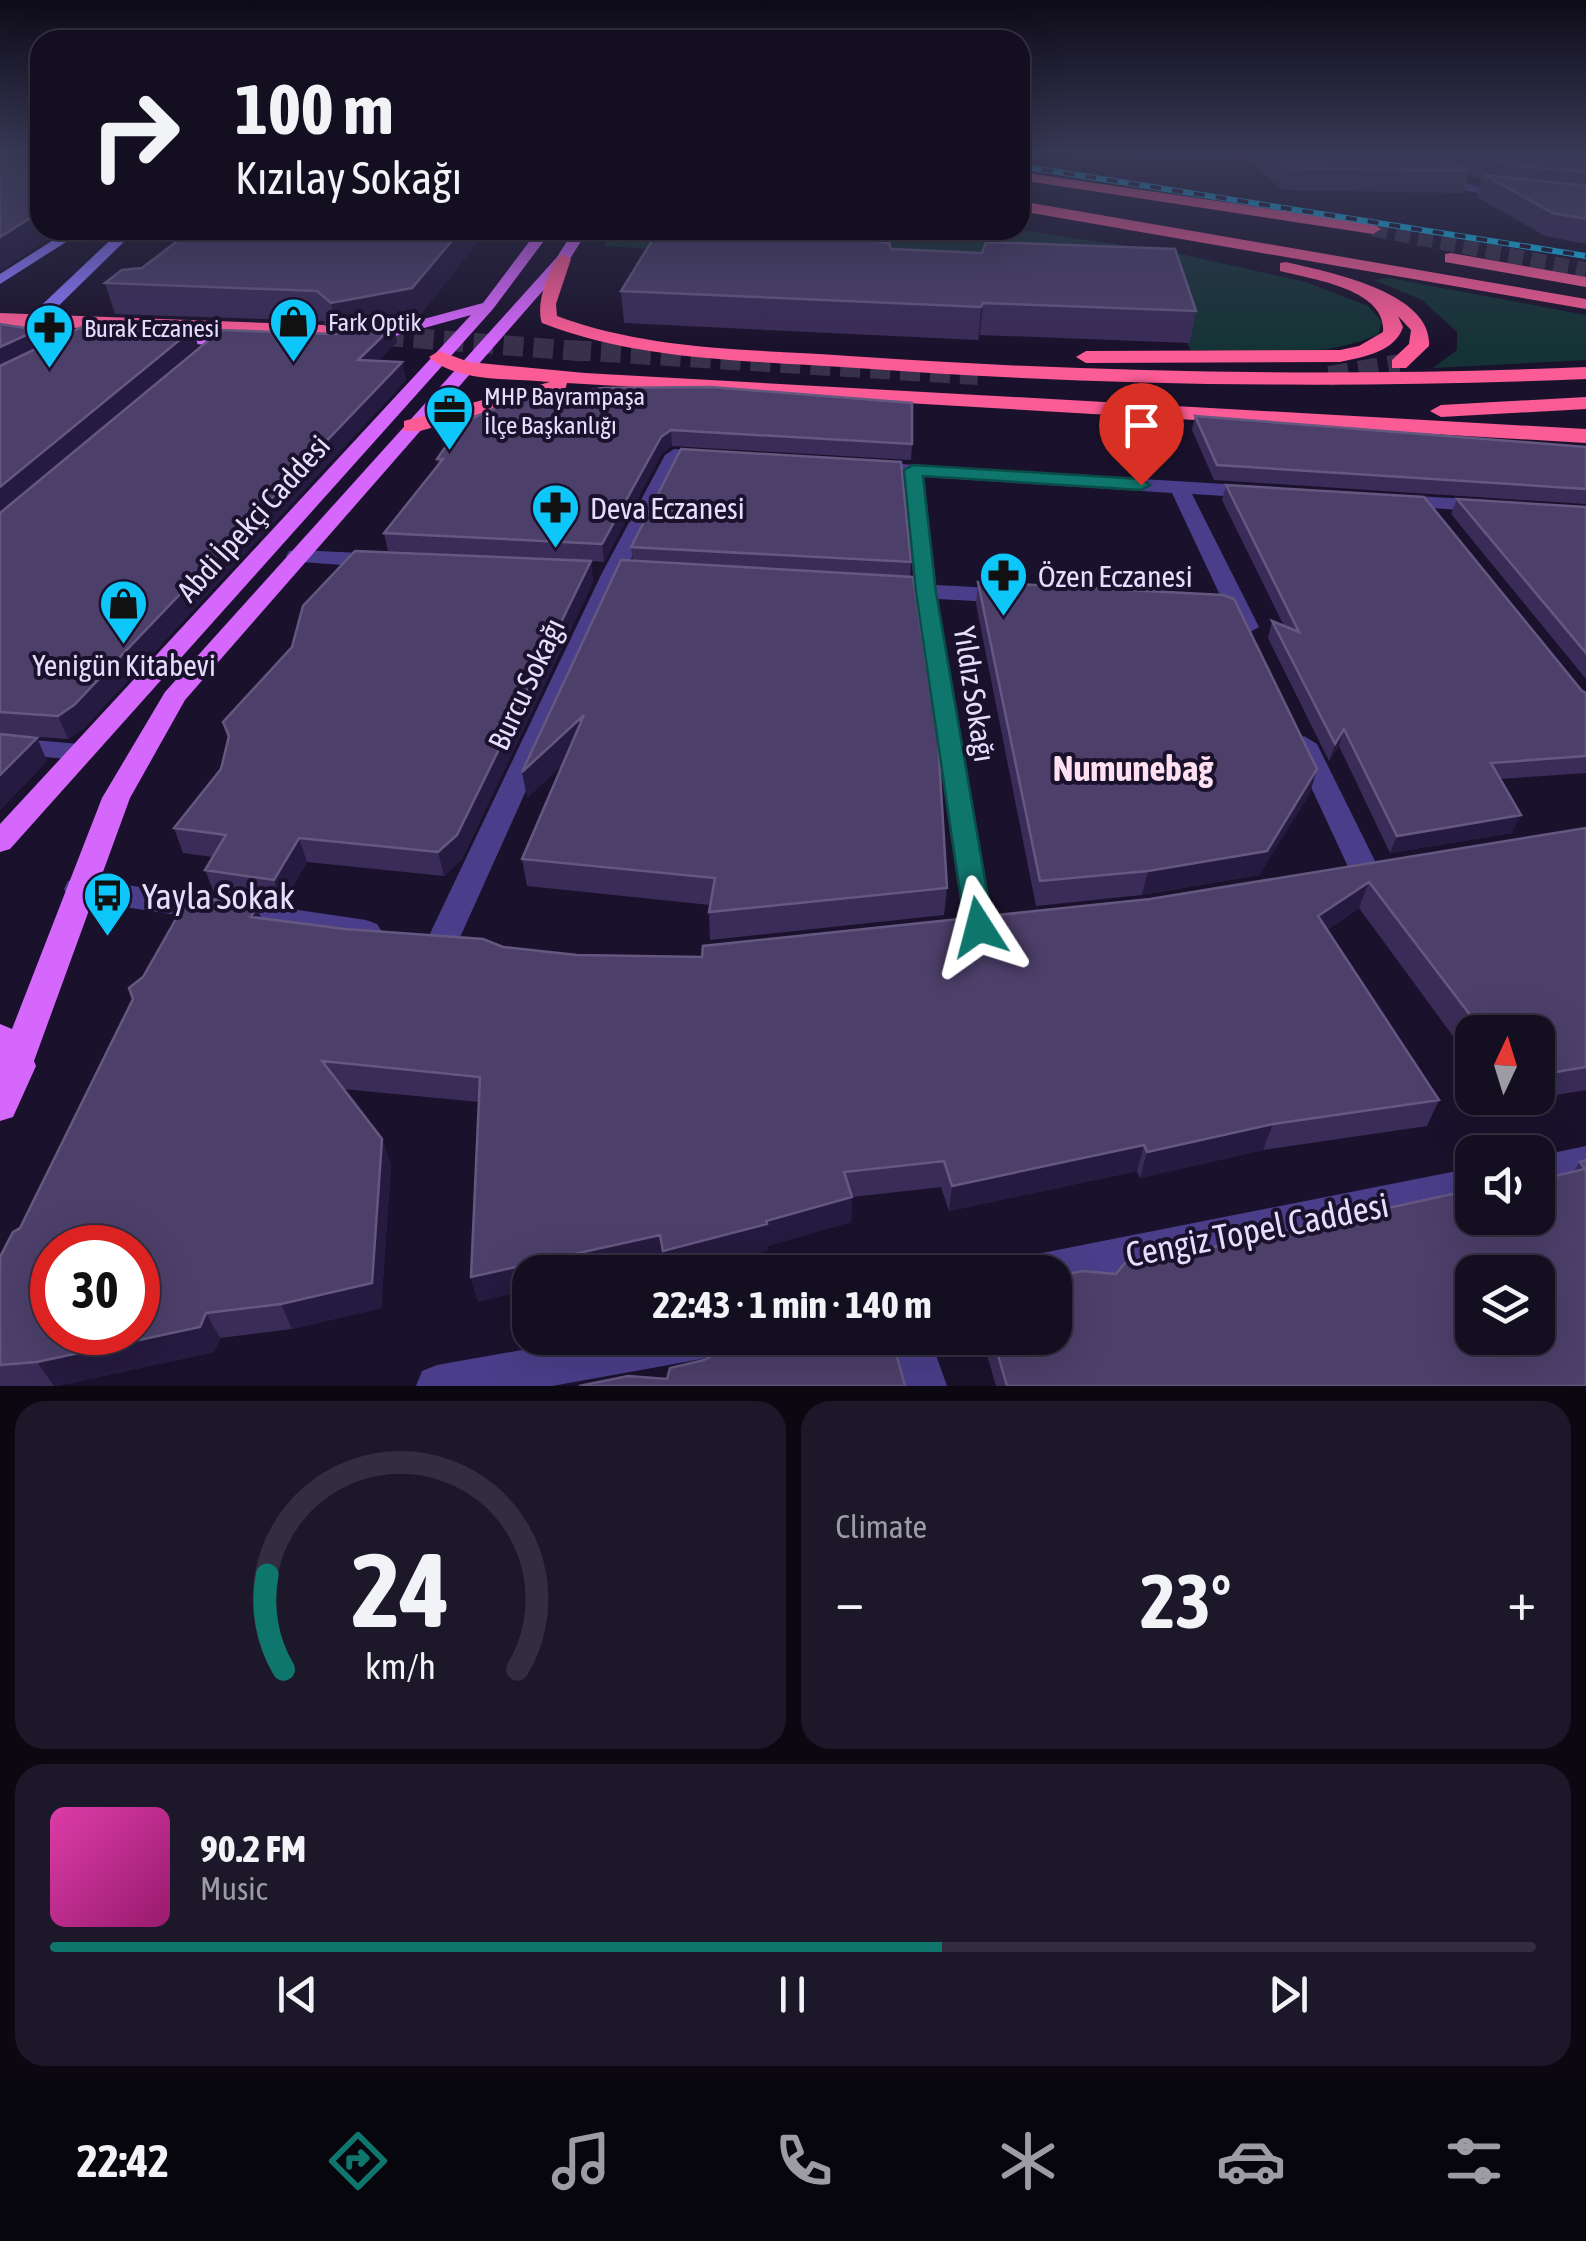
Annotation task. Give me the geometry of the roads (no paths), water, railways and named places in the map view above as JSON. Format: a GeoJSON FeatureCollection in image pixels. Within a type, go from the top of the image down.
{"type":"FeatureCollection","features":[{"type":"Feature","properties":{"kind":"highway"},"geometry":{"type":"LineString","coordinates":[[1082,217],[1586,304]]}},
{"type":"Feature","properties":{"kind":"highway"},"geometry":{"type":"LineString","coordinates":[[1198,217],[1386,247]]}},
{"type":"Feature","properties":{"kind":"highway"},"geometry":{"type":"LineString","coordinates":[[1290,217],[1372,229]]}},
{"type":"Feature","properties":{"kind":"highway"},"geometry":{"type":"LineString","coordinates":[[1030,221],[1268,262],[1370,294],[1405,310],[1420,326],[1418,348],[1399,364]]}},
{"type":"Feature","properties":{"kind":"highway"},"geometry":{"type":"LineString","coordinates":[[1440,256],[1586,282]]}},
{"type":"Feature","properties":{"kind":"highway"},"geometry":{"type":"LineString","coordinates":[[563,259],[545,312],[549,319],[607,339],[670,348],[1089,378],[1351,382],[1586,373]]}},
{"type":"Feature","properties":{"kind":"highway"},"geometry":{"type":"LineString","coordinates":[[569,328],[637,337],[853,349],[1282,358],[1366,350],[1391,335],[1393,318],[1370,294]]}},
{"type":"Feature","properties":{"kind":"highway"},"geometry":{"type":"LineString","coordinates":[[0,319],[324,331]]}},
{"type":"Feature","properties":{"kind":"highway"},"geometry":{"type":"LineString","coordinates":[[439,357],[465,368],[585,380],[1586,436]]}},
{"type":"Feature","properties":{"kind":"highway"},"geometry":{"type":"LineString","coordinates":[[674,362],[944,384],[1250,397],[1586,387]]}},
{"type":"Feature","properties":{"kind":"highway"},"geometry":{"type":"LineString","coordinates":[[412,426],[585,380]]}},
{"type":"Feature","properties":{"kind":"highway"},"geometry":{"type":"LineString","coordinates":[[1174,414],[1365,415],[1586,403]]}},
{"type":"Feature","properties":{"kind":"main road","name":"Abdi İpekçi Caddesi"},"geometry":{"type":"LineString","coordinates":[[0,842],[488,306],[538,240]]}},
{"type":"Feature","properties":{"kind":"main road"},"geometry":{"type":"LineString","coordinates":[[0,1106],[9,1052],[116,798],[174,697],[563,259],[575,240]]}},
{"type":"Feature","properties":{"kind":"main road"},"geometry":{"type":"LineString","coordinates":[[0,330],[311,344],[368,340],[488,306]]}},
{"type":"Feature","properties":{"kind":"street"},"geometry":{"type":"LineString","coordinates":[[34,321],[119,240]]}},
{"type":"Feature","properties":{"kind":"street"},"geometry":{"type":"LineString","coordinates":[[0,280],[64,241],[78,252],[104,254]]}},
{"type":"Feature","properties":{"kind":"street"},"geometry":{"type":"LineString","coordinates":[[52,352],[88,335]]}},
{"type":"Feature","properties":{"kind":"street"},"geometry":{"type":"LineString","coordinates":[[190,366],[219,340]]}},
{"type":"Feature","properties":{"kind":"street","name":"Burcu Sokağı"},"geometry":{"type":"LineString","coordinates":[[442,944],[612,575],[674,455],[734,459]]}},
{"type":"Feature","properties":{"kind":"street"},"geometry":{"type":"LineString","coordinates":[[853,467],[1274,493]]}},
{"type":"Feature","properties":{"kind":"street","name":"Yıldız Sokağı"},"geometry":{"type":"LineString","coordinates":[[913,470],[926,592],[979,927]]}},
{"type":"Feature","properties":{"kind":"street"},"geometry":{"type":"LineString","coordinates":[[1179,487],[1228,608],[1255,643]]}},
{"type":"Feature","properties":{"kind":"street"},"geometry":{"type":"LineString","coordinates":[[1370,499],[1506,508]]}},
{"type":"Feature","properties":{"kind":"street"},"geometry":{"type":"LineString","coordinates":[[1427,503],[1451,533]]}},
{"type":"Feature","properties":{"kind":"street"},"geometry":{"type":"LineString","coordinates":[[297,556],[415,563]]}},
{"type":"Feature","properties":{"kind":"street"},"geometry":{"type":"LineString","coordinates":[[848,588],[1043,598]]}},
{"type":"Feature","properties":{"kind":"street"},"geometry":{"type":"LineString","coordinates":[[1289,713],[1365,871]]}},
{"type":"Feature","properties":{"kind":"street"},"geometry":{"type":"LineString","coordinates":[[0,745],[79,752]]}},
{"type":"Feature","properties":{"kind":"street"},"geometry":{"type":"LineString","coordinates":[[1328,878],[1402,865]]}},
{"type":"Feature","properties":{"kind":"street"},"geometry":{"type":"LineString","coordinates":[[79,890],[476,948]]}},
{"type":"Feature","properties":{"kind":"street"},"geometry":{"type":"LineString","coordinates":[[940,932],[1016,924]]}},
{"type":"Feature","properties":{"kind":"street"},"geometry":{"type":"LineString","coordinates":[[1555,1168],[1586,1162]]}},
{"type":"Feature","properties":{"kind":"street","name":"Cengiz Topel Caddesi"},"geometry":{"type":"LineString","coordinates":[[1072,1266],[1455,1188]]}},
{"type":"Feature","properties":{"kind":"street"},"geometry":{"type":"LineString","coordinates":[[437,1386],[608,1355]]}},
{"type":"Feature","properties":{"kind":"street"},"geometry":{"type":"LineString","coordinates":[[916,1355],[926,1386]]}},
{"type":"Feature","properties":{"kind":"tunnel"},"geometry":{"type":"LineString","coordinates":[[1373,229],[1586,270]]}},
{"type":"Feature","properties":{"kind":"tunnel"},"geometry":{"type":"LineString","coordinates":[[324,331],[590,352]]}},
{"type":"Feature","properties":{"kind":"tunnel"},"geometry":{"type":"LineString","coordinates":[[571,350],[978,375]]}},
{"type":"Feature","properties":{"kind":"tunnel"},"geometry":{"type":"LineString","coordinates":[[1329,376],[1399,364]]}},
{"type":"Feature","properties":{"kind":"railway"},"geometry":{"type":"LineString","coordinates":[[1339,217],[1586,256]]}},
{"type":"Feature","properties":{"kind":"place","name":"Fark Optik"},"geometry":{"type":"Point","coordinates":[293,364]}},
{"type":"Feature","properties":{"kind":"place","name":"Burak Eczanesi"},"geometry":{"type":"Point","coordinates":[49,370]}},
{"type":"Feature","properties":{"kind":"place","name":"MHP Bayrampaşa İlçe Başkanlığı"},"geometry":{"type":"Point","coordinates":[449,452]}},
{"type":"Feature","properties":{"kind":"place","name":"Deva Eczanesi"},"geometry":{"type":"Point","coordinates":[555,550]}},
{"type":"Feature","properties":{"kind":"place","name":"Özen Eczanesi"},"geometry":{"type":"Point","coordinates":[1003,618]}},
{"type":"Feature","properties":{"kind":"place","name":"Yenigün Kitabevi"},"geometry":{"type":"Point","coordinates":[124,646]}},
{"type":"Feature","properties":{"kind":"place","name":"Yayla Sokak"},"geometry":{"type":"Point","coordinates":[107,938]}},
{"type":"Feature","properties":{"kind":"district","name":"Numunebağ"},"geometry":{"type":"Point","coordinates":[1133,768]}}]}
